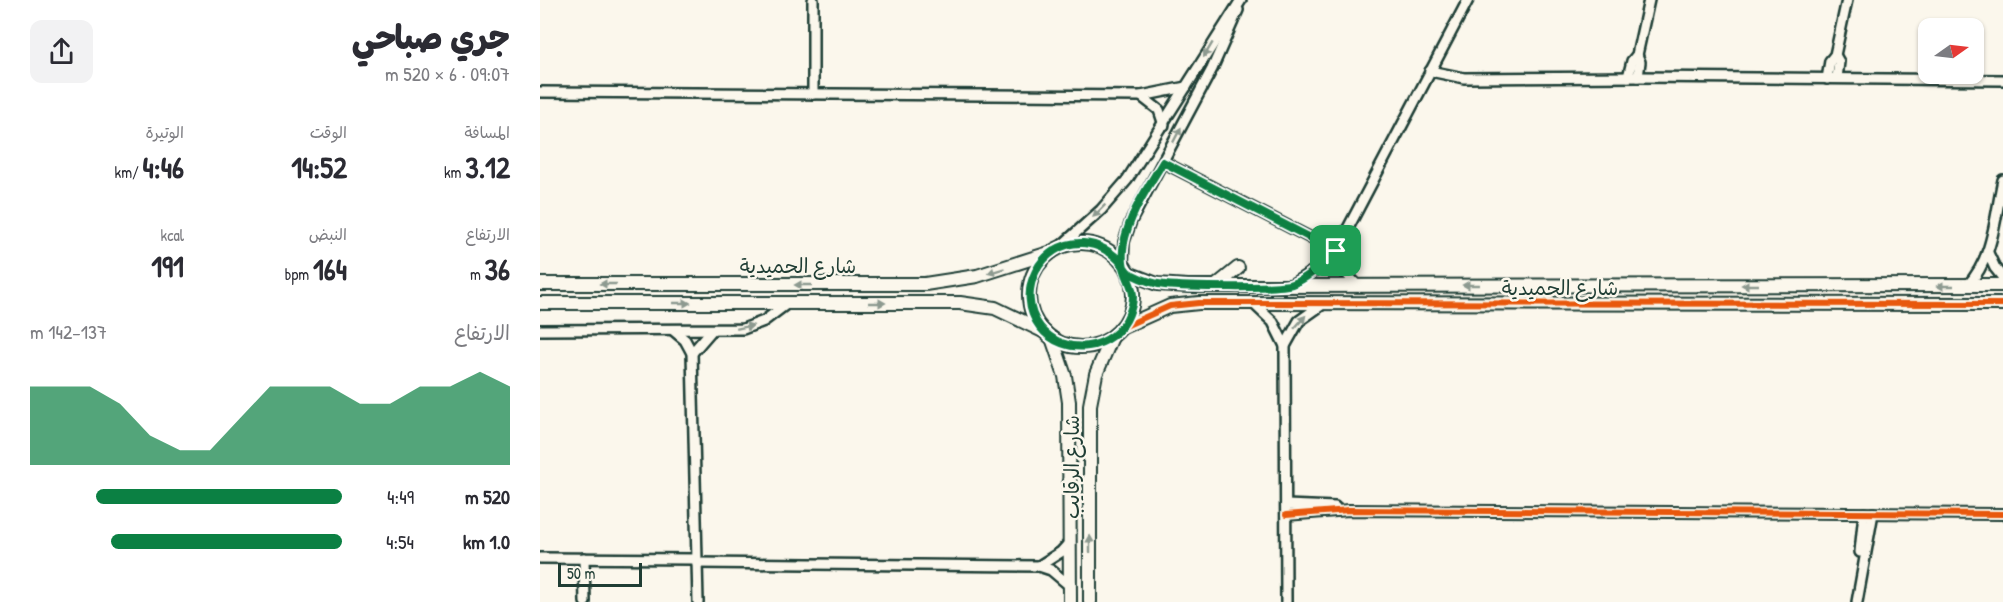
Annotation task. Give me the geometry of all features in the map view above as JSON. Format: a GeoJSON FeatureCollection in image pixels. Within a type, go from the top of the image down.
{"type":"FeatureCollection","features":[{"type":"Feature","properties":{"kind":"street"},"geometry":{"type":"LineString","coordinates":[[813,0],[813,94]]}},
{"type":"Feature","properties":{"kind":"street"},"geometry":{"type":"LineString","coordinates":[[1291,285],[1315,270],[1336,251],[1468,0]]}},
{"type":"Feature","properties":{"kind":"street"},"geometry":{"type":"LineString","coordinates":[[1633,77],[1632,61],[1637,55],[1649,0]]}},
{"type":"Feature","properties":{"kind":"street"},"geometry":{"type":"LineString","coordinates":[[1832,78],[1830,61],[1835,55],[1847,0]]}},
{"type":"Feature","properties":{"kind":"street"},"geometry":{"type":"LineString","coordinates":[[1241,1],[1220,53],[1131,221],[1124,242],[1126,269],[1133,297],[1130,313],[1117,332],[1087,347],[1069,346],[1048,335],[1034,317],[1029,290],[1034,273],[1055,250],[1114,196],[1164,125],[1241,1]]}},
{"type":"Feature","properties":{"kind":"street"},"geometry":{"type":"LineString","coordinates":[[1430,71],[1464,78],[2003,80]]}},
{"type":"Feature","properties":{"kind":"street"},"geometry":{"type":"LineString","coordinates":[[540,92],[1141,96],[1186,87]]}},
{"type":"Feature","properties":{"kind":"street"},"geometry":{"type":"LineString","coordinates":[[1141,96],[1159,110],[1164,125]]}},
{"type":"Feature","properties":{"kind":"street"},"geometry":{"type":"LineString","coordinates":[[1163,162],[1336,251],[1343,270],[1357,285]]}},
{"type":"Feature","properties":{"kind":"street"},"geometry":{"type":"LineString","coordinates":[[1967,286],[1982,267],[1988,253],[2003,180]]}},
{"type":"Feature","properties":{"kind":"street"},"geometry":{"type":"LineString","coordinates":[[1055,250],[1076,243],[1094,245],[1110,252],[1126,269]]}},
{"type":"Feature","properties":{"kind":"street","name":"شارع الحميدية"},"geometry":{"type":"LineString","coordinates":[[540,284],[925,284],[977,276],[1055,250]]}},
{"type":"Feature","properties":{"kind":"street"},"geometry":{"type":"LineString","coordinates":[[1988,253],[2003,278]]}},
{"type":"Feature","properties":{"kind":"street"},"geometry":{"type":"LineString","coordinates":[[1218,285],[1238,268]]}},
{"type":"Feature","properties":{"kind":"street","name":"شارع الحميدية"},"geometry":{"type":"LineString","coordinates":[[1126,269],[1166,285],[2003,285]]}},
{"type":"Feature","properties":{"kind":"street","name":"شارع الحميدية"},"geometry":{"type":"LineString","coordinates":[[540,303],[978,304],[1012,314],[1048,335]]}},
{"type":"Feature","properties":{"kind":"street"},"geometry":{"type":"LineString","coordinates":[[540,330],[712,330],[754,326],[788,303]]}},
{"type":"Feature","properties":{"kind":"street"},"geometry":{"type":"LineString","coordinates":[[1254,304],[1273,322],[1285,346],[1286,602]]}},
{"type":"Feature","properties":{"kind":"street"},"geometry":{"type":"LineString","coordinates":[[1285,346],[1299,321],[1323,304]]}},
{"type":"Feature","properties":{"kind":"street","name":"شارع الحميدية"},"geometry":{"type":"LineString","coordinates":[[1117,332],[1155,311],[1179,305],[2003,304]]}},
{"type":"Feature","properties":{"kind":"street"},"geometry":{"type":"LineString","coordinates":[[674,330],[692,353],[698,602]]}},
{"type":"Feature","properties":{"kind":"street"},"geometry":{"type":"LineString","coordinates":[[692,353],[712,330]]}},
{"type":"Feature","properties":{"kind":"street","name":"شارع الرقايب"},"geometry":{"type":"LineString","coordinates":[[1090,602],[1090,405],[1096,374],[1117,332]]}},
{"type":"Feature","properties":{"kind":"street","name":"شارع الرقايب"},"geometry":{"type":"LineString","coordinates":[[1048,335],[1065,376],[1069,402],[1070,602]]}},
{"type":"Feature","properties":{"kind":"street"},"geometry":{"type":"LineString","coordinates":[[1286,510],[2003,514]]}},
{"type":"Feature","properties":{"kind":"street"},"geometry":{"type":"LineString","coordinates":[[1857,602],[1869,513]]}},
{"type":"Feature","properties":{"kind":"street"},"geometry":{"type":"LineString","coordinates":[[1039,566],[1051,560],[1070,542]]}},
{"type":"Feature","properties":{"kind":"street"},"geometry":{"type":"LineString","coordinates":[[540,558],[1039,566],[1050,570],[1070,586]]}},
{"type":"Feature","properties":{"kind":"street"},"geometry":{"type":"LineString","coordinates":[[584,558],[585,602]]}},
{"type":"Feature","properties":{"kind":"cycle path"},"geometry":{"type":"LineString","coordinates":[[1121,328],[1170,306],[1199,303],[2003,304]]}},
{"type":"Feature","properties":{"kind":"cycle path"},"geometry":{"type":"LineString","coordinates":[[1286,515],[1349,510],[2003,514]]}},
{"type":"Feature","properties":{"kind":"route"},"geometry":{"type":"LineString","coordinates":[[1336,251],[1163,162],[1131,221],[1124,242],[1123,265],[1128,273],[1131,280],[1133,297],[1130,313],[1117,333],[1104,342],[1087,347],[1060,343],[1039,325],[1029,300],[1031,281],[1044,258],[1059,248],[1076,243],[1094,245],[1110,252],[1128,273],[1157,284],[1188,286],[1291,285],[1315,270],[1336,251]]}}]}
